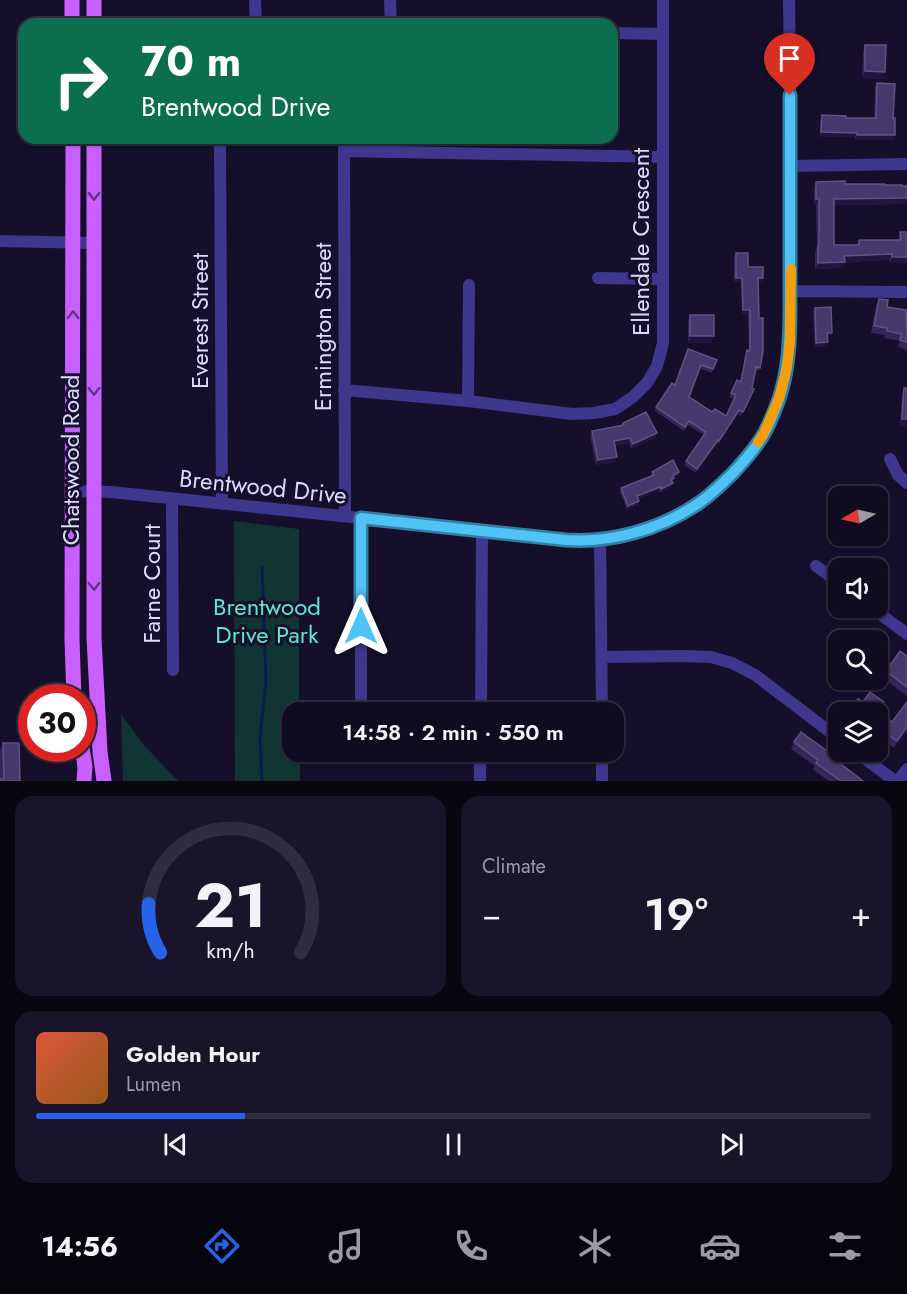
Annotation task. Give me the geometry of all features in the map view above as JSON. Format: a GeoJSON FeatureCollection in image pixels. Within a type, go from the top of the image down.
{"type":"FeatureCollection","features":[{"type":"Feature","properties":{"kind":"main road"},"geometry":{"type":"LineString","coordinates":[[72,0],[72,18]]}},
{"type":"Feature","properties":{"kind":"main road"},"geometry":{"type":"LineString","coordinates":[[94,0],[94,18]]}},
{"type":"Feature","properties":{"kind":"main road","name":"Chatswood Road"},"geometry":{"type":"LineString","coordinates":[[73,144],[74,684]]}},
{"type":"Feature","properties":{"kind":"main road","name":"Chatswood Road"},"geometry":{"type":"LineString","coordinates":[[94,144],[94,638],[100,752],[104,781]]}},
{"type":"Feature","properties":{"kind":"main road"},"geometry":{"type":"LineString","coordinates":[[84,762],[84,781]]}},
{"type":"Feature","properties":{"kind":"street"},"geometry":{"type":"LineString","coordinates":[[255,0],[256,18]]}},
{"type":"Feature","properties":{"kind":"street"},"geometry":{"type":"LineString","coordinates":[[390,0],[391,18]]}},
{"type":"Feature","properties":{"kind":"street","name":"Ellendale Crescent"},"geometry":{"type":"LineString","coordinates":[[344,390],[468,401],[572,414],[615,409],[633,397],[647,383],[657,366],[663,343],[663,0]]}},
{"type":"Feature","properties":{"kind":"street","name":"Brentwood Drive"},"geometry":{"type":"LineString","coordinates":[[72,492],[94,490],[583,541],[630,534],[652,527],[696,505],[719,487],[744,461],[764,433],[779,398],[788,359],[791,166],[789,0]]}},
{"type":"Feature","properties":{"kind":"street"},"geometry":{"type":"LineString","coordinates":[[618,33],[663,34]]}},
{"type":"Feature","properties":{"kind":"street","name":"Everest Street"},"geometry":{"type":"LineString","coordinates":[[220,144],[222,504]]}},
{"type":"Feature","properties":{"kind":"street"},"geometry":{"type":"LineString","coordinates":[[344,144],[662,157]]}},
{"type":"Feature","properties":{"kind":"street","name":"Ermington Street"},"geometry":{"type":"LineString","coordinates":[[344,144],[345,516]]}},
{"type":"Feature","properties":{"kind":"street"},"geometry":{"type":"LineString","coordinates":[[791,166],[907,164]]}},
{"type":"Feature","properties":{"kind":"street"},"geometry":{"type":"LineString","coordinates":[[0,241],[93,243]]}},
{"type":"Feature","properties":{"kind":"street"},"geometry":{"type":"LineString","coordinates":[[598,278],[663,279]]}},
{"type":"Feature","properties":{"kind":"street"},"geometry":{"type":"LineString","coordinates":[[468,285],[468,401]]}},
{"type":"Feature","properties":{"kind":"street"},"geometry":{"type":"LineString","coordinates":[[790,291],[907,292]]}},
{"type":"Feature","properties":{"kind":"street"},"geometry":{"type":"LineString","coordinates":[[890,459],[898,475],[907,483]]}},
{"type":"Feature","properties":{"kind":"street","name":"Farne Court"},"geometry":{"type":"LineString","coordinates":[[172,498],[173,670]]}},
{"type":"Feature","properties":{"kind":"street"},"geometry":{"type":"LineString","coordinates":[[361,518],[361,702]]}},
{"type":"Feature","properties":{"kind":"street"},"geometry":{"type":"LineString","coordinates":[[481,702],[482,532]]}},
{"type":"Feature","properties":{"kind":"street"},"geometry":{"type":"LineString","coordinates":[[600,540],[602,702]]}},
{"type":"Feature","properties":{"kind":"street"},"geometry":{"type":"LineString","coordinates":[[816,566],[828,575]]}},
{"type":"Feature","properties":{"kind":"street"},"geometry":{"type":"LineString","coordinates":[[885,618],[907,634]]}},
{"type":"Feature","properties":{"kind":"street"},"geometry":{"type":"LineString","coordinates":[[602,657],[711,657],[732,663],[755,675],[828,730]]}},
{"type":"Feature","properties":{"kind":"street"},"geometry":{"type":"LineString","coordinates":[[480,762],[480,781]]}},
{"type":"Feature","properties":{"kind":"street"},"geometry":{"type":"LineString","coordinates":[[602,762],[602,781]]}},
{"type":"Feature","properties":{"kind":"street"},"geometry":{"type":"LineString","coordinates":[[870,762],[896,781],[907,769]]}},
{"type":"Feature","properties":{"kind":"green space","name":"Brentwood Drive Park"},"geometry":{"type":"Polygon","coordinates":[[[234,521],[299,529],[299,702],[282,702],[282,762],[300,762],[300,781],[235,781],[234,521]]]}},
{"type":"Feature","properties":{"kind":"green space"},"geometry":{"type":"Polygon","coordinates":[[[121,714],[143,744],[178,781],[123,781],[121,714]]]}},
{"type":"Feature","properties":{"kind":"building"},"geometry":{"type":"Polygon","coordinates":[[[865,45],[886,45],[885,72],[865,71],[865,45]]]}},
{"type":"Feature","properties":{"kind":"building"},"geometry":{"type":"Polygon","coordinates":[[[877,83],[895,84],[893,118],[895,118],[895,135],[821,132],[822,115],[876,118],[877,83]]]}},
{"type":"Feature","properties":{"kind":"building"},"geometry":{"type":"Polygon","coordinates":[[[845,181],[845,184],[907,186],[907,198],[834,199],[834,245],[859,245],[859,240],[901,240],[900,232],[907,232],[907,257],[892,257],[892,254],[844,256],[845,262],[818,263],[819,199],[816,199],[816,182],[845,181]]]}},
{"type":"Feature","properties":{"kind":"building"},"geometry":{"type":"Polygon","coordinates":[[[736,253],[748,253],[748,267],[763,267],[763,278],[758,278],[759,318],[763,318],[763,351],[760,368],[756,367],[752,388],[754,389],[743,412],[739,410],[697,469],[686,461],[706,432],[689,421],[685,427],[656,407],[672,383],[675,385],[688,349],[717,360],[713,369],[701,365],[689,397],[712,412],[715,409],[726,416],[736,395],[731,393],[737,380],[741,382],[747,350],[750,351],[750,310],[743,310],[742,278],[736,278],[736,253]]]}},
{"type":"Feature","properties":{"kind":"building"},"geometry":{"type":"Polygon","coordinates":[[[879,299],[888,300],[887,307],[906,310],[907,342],[900,340],[902,334],[874,326],[879,299]]]}},
{"type":"Feature","properties":{"kind":"building"},"geometry":{"type":"Polygon","coordinates":[[[831,307],[832,333],[827,333],[828,342],[816,343],[815,308],[831,307]]]}},
{"type":"Feature","properties":{"kind":"building"},"geometry":{"type":"Polygon","coordinates":[[[690,315],[714,315],[714,336],[690,336],[690,315]]]}},
{"type":"Feature","properties":{"kind":"building"},"geometry":{"type":"Polygon","coordinates":[[[904,388],[907,388],[907,419],[902,419],[904,388]]]}},
{"type":"Feature","properties":{"kind":"building"},"geometry":{"type":"Polygon","coordinates":[[[646,412],[657,433],[633,444],[630,438],[614,441],[617,457],[598,460],[592,431],[624,425],[623,423],[646,412]]]}},
{"type":"Feature","properties":{"kind":"building"},"geometry":{"type":"Polygon","coordinates":[[[673,460],[679,472],[673,475],[674,478],[671,480],[673,483],[637,496],[639,501],[628,506],[621,488],[654,475],[652,472],[673,460]]]}},
{"type":"Feature","properties":{"kind":"building"},"geometry":{"type":"Polygon","coordinates":[[[900,651],[907,656],[907,687],[888,673],[888,668],[900,651]]]}},
{"type":"Feature","properties":{"kind":"building"},"geometry":{"type":"Polygon","coordinates":[[[870,692],[884,702],[863,702],[870,692]]]}},
{"type":"Feature","properties":{"kind":"building"},"geometry":{"type":"Polygon","coordinates":[[[907,702],[907,727],[897,741],[888,734],[888,719],[892,722],[907,702]]]}},
{"type":"Feature","properties":{"kind":"building"},"geometry":{"type":"Polygon","coordinates":[[[801,732],[828,752],[828,762],[838,762],[863,781],[841,781],[816,763],[818,760],[794,742],[801,732]]]}},
{"type":"Feature","properties":{"kind":"building"},"geometry":{"type":"Polygon","coordinates":[[[3,743],[18,743],[20,781],[0,781],[4,779],[3,743]]]}},
{"type":"Feature","properties":{"kind":"waterway"},"geometry":{"type":"LineString","coordinates":[[262,567],[266,680],[260,738],[262,781]]}},
{"type":"Feature","properties":{"kind":"slow traffic"},"geometry":{"type":"LineString","coordinates":[[758,442],[779,398],[787,367],[790,342],[791,269]]}},
{"type":"Feature","properties":{"kind":"route"},"geometry":{"type":"LineString","coordinates":[[361,626],[361,518],[566,540],[600,540],[630,534],[676,516],[696,505],[719,487],[744,461],[764,433],[779,398],[787,367],[790,342],[790,95]]}}]}
